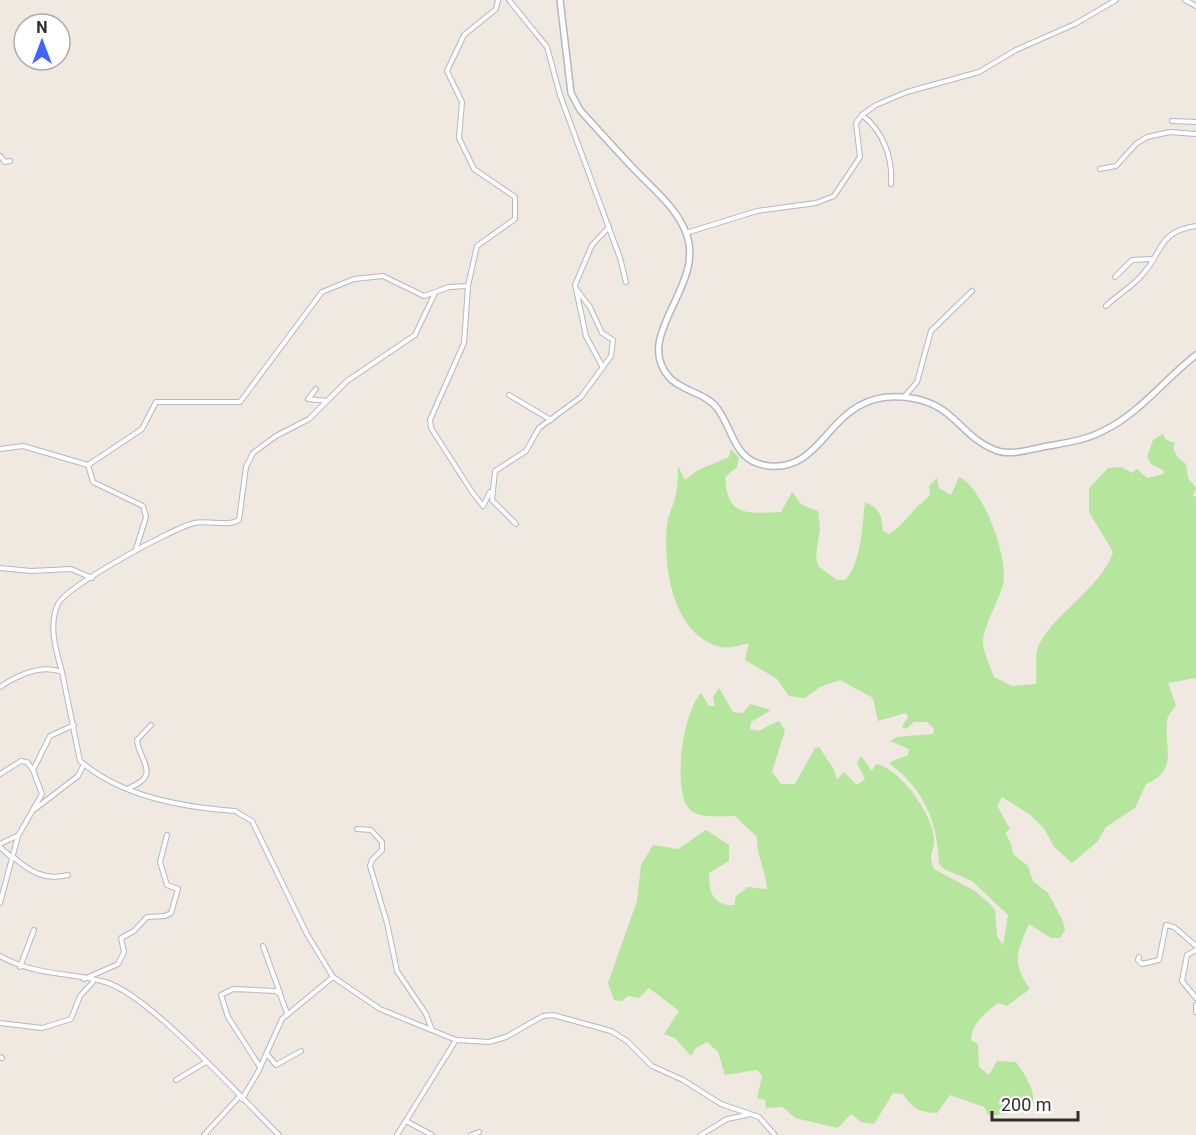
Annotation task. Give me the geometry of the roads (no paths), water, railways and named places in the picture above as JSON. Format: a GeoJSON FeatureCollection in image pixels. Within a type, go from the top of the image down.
{"type":"FeatureCollection","features":[{"type":"Feature","properties":{"kind":"main road"},"geometry":{"type":"LineString","coordinates":[[560,0],[571,93],[580,110],[672,209],[686,233],[690,248],[688,272],[661,330],[657,352],[670,379],[717,408],[732,440],[746,457],[766,466],[786,467],[806,457],[836,423],[858,404],[885,396],[932,402],[976,439],[996,451],[1017,452],[1086,438],[1104,431],[1133,411],[1196,355]]}},
{"type":"Feature","properties":{"kind":"street"},"geometry":{"type":"LineString","coordinates":[[492,489],[483,506],[431,428],[430,420],[464,343],[468,286],[477,246],[515,219],[515,197],[474,169],[459,138],[462,102],[447,71],[464,35],[496,9],[498,0]]}},
{"type":"Feature","properties":{"kind":"street"},"geometry":{"type":"LineString","coordinates":[[509,0],[547,47],[560,95],[609,227],[626,282]]}},
{"type":"Feature","properties":{"kind":"street"},"geometry":{"type":"LineString","coordinates":[[686,233],[757,211],[816,203],[834,196],[860,157],[856,123],[862,115],[876,105],[907,92],[979,72],[1016,50],[1075,24],[1116,0]]}},
{"type":"Feature","properties":{"kind":"street"},"geometry":{"type":"LineString","coordinates":[[1185,0],[1196,6]]}},
{"type":"Feature","properties":{"kind":"street"},"geometry":{"type":"LineString","coordinates":[[560,95],[571,93]]}},
{"type":"Feature","properties":{"kind":"street"},"geometry":{"type":"LineString","coordinates":[[862,115],[873,122],[881,138],[892,166],[891,184]]}},
{"type":"Feature","properties":{"kind":"street"},"geometry":{"type":"LineString","coordinates":[[1173,121],[1196,122]]}},
{"type":"Feature","properties":{"kind":"street"},"geometry":{"type":"LineString","coordinates":[[1100,169],[1116,166],[1136,144],[1147,137],[1170,132],[1196,134]]}},
{"type":"Feature","properties":{"kind":"street"},"geometry":{"type":"LineString","coordinates":[[0,156],[5,162],[10,161]]}},
{"type":"Feature","properties":{"kind":"street"},"geometry":{"type":"LineString","coordinates":[[1106,306],[1141,277],[1166,237],[1196,226]]}},
{"type":"Feature","properties":{"kind":"street"},"geometry":{"type":"LineString","coordinates":[[602,366],[586,336],[576,289],[578,274],[592,245],[609,227]]}},
{"type":"Feature","properties":{"kind":"street"},"geometry":{"type":"LineString","coordinates":[[1115,277],[1132,260],[1152,259]]}},
{"type":"Feature","properties":{"kind":"street"},"geometry":{"type":"LineString","coordinates":[[0,449],[23,446],[88,465],[142,429],[156,402],[240,402],[322,292],[354,279],[383,276],[424,296],[449,287],[468,286]]}},
{"type":"Feature","properties":{"kind":"street"},"geometry":{"type":"LineString","coordinates":[[516,524],[495,503],[492,489],[493,474],[498,467],[526,451],[539,428],[581,396],[612,354],[613,340],[602,333],[590,307],[576,289]]}},
{"type":"Feature","properties":{"kind":"street"},"geometry":{"type":"LineString","coordinates":[[904,397],[917,382],[931,331],[972,291]]}},
{"type":"Feature","properties":{"kind":"street"},"geometry":{"type":"LineString","coordinates":[[436,292],[415,335],[347,381],[309,419],[276,436],[253,453],[246,467],[239,520],[230,523],[194,523],[160,535],[71,591],[57,608],[54,642],[63,672],[78,758],[84,764],[128,788],[156,800],[235,811],[252,820],[307,934],[333,977],[380,1009],[456,1040],[489,1042],[506,1037],[533,1020],[553,1015],[611,1031],[627,1041],[652,1066],[683,1080],[733,1110],[759,1117],[775,1135]]}},
{"type":"Feature","properties":{"kind":"street"},"geometry":{"type":"LineString","coordinates":[[598,360],[599,370]]}},
{"type":"Feature","properties":{"kind":"street"},"geometry":{"type":"LineString","coordinates":[[316,389],[308,399],[327,401]]}},
{"type":"Feature","properties":{"kind":"street"},"geometry":{"type":"LineString","coordinates":[[509,396],[551,420]]}},
{"type":"Feature","properties":{"kind":"street"},"geometry":{"type":"LineString","coordinates":[[88,465],[93,482],[145,508],[146,517],[136,550]]}},
{"type":"Feature","properties":{"kind":"street"},"geometry":{"type":"LineString","coordinates":[[0,568],[31,571],[71,569],[92,578]]}},
{"type":"Feature","properties":{"kind":"street"},"geometry":{"type":"LineString","coordinates":[[0,687],[16,676],[45,668],[63,672]]}},
{"type":"Feature","properties":{"kind":"street"},"geometry":{"type":"LineString","coordinates":[[128,788],[142,782],[146,775],[147,768],[137,740],[151,725]]}},
{"type":"Feature","properties":{"kind":"street"},"geometry":{"type":"LineString","coordinates":[[33,770],[50,736],[74,726]]}},
{"type":"Feature","properties":{"kind":"street"},"geometry":{"type":"LineString","coordinates":[[0,774],[21,761],[27,762],[33,770],[42,795],[18,836],[4,896],[0,903]]}},
{"type":"Feature","properties":{"kind":"street"},"geometry":{"type":"LineString","coordinates":[[35,809],[78,776],[84,764]]}},
{"type":"Feature","properties":{"kind":"street"},"geometry":{"type":"LineString","coordinates":[[357,829],[371,830],[382,842],[382,850],[372,860],[372,878],[381,902],[400,978],[418,1001],[433,1031]]}},
{"type":"Feature","properties":{"kind":"street"},"geometry":{"type":"LineString","coordinates":[[84,980],[118,964],[124,952],[121,938],[134,931],[145,918],[171,914],[178,889],[167,885],[160,867],[167,835]]}},
{"type":"Feature","properties":{"kind":"street"},"geometry":{"type":"LineString","coordinates":[[18,836],[0,845],[26,869],[40,876],[68,875]]}},
{"type":"Feature","properties":{"kind":"street"},"geometry":{"type":"LineString","coordinates":[[1139,957],[1138,960],[1142,964],[1159,960],[1166,925],[1174,927],[1196,948],[1187,955],[1182,981],[1196,998]]}},
{"type":"Feature","properties":{"kind":"street"},"geometry":{"type":"LineString","coordinates":[[20,967],[34,930]]}},
{"type":"Feature","properties":{"kind":"street"},"geometry":{"type":"LineString","coordinates":[[263,946],[287,1013]]}},
{"type":"Feature","properties":{"kind":"street"},"geometry":{"type":"LineString","coordinates":[[0,956],[20,967],[93,982],[105,982],[134,997],[206,1062],[279,1135]]}},
{"type":"Feature","properties":{"kind":"street"},"geometry":{"type":"LineString","coordinates":[[205,1135],[241,1097],[267,1054],[282,1019],[333,977]]}},
{"type":"Feature","properties":{"kind":"street"},"geometry":{"type":"LineString","coordinates":[[0,1023],[42,1028],[71,1019],[80,996],[93,982]]}},
{"type":"Feature","properties":{"kind":"street"},"geometry":{"type":"LineString","coordinates":[[260,1067],[228,1017],[221,995],[230,989],[242,988],[270,990],[280,994]]}},
{"type":"Feature","properties":{"kind":"street"},"geometry":{"type":"LineString","coordinates":[[1196,1005],[1196,1012]]}},
{"type":"Feature","properties":{"kind":"street"},"geometry":{"type":"LineString","coordinates":[[397,1135],[456,1040]]}},
{"type":"Feature","properties":{"kind":"street"},"geometry":{"type":"LineString","coordinates":[[267,1054],[276,1065],[301,1051]]}},
{"type":"Feature","properties":{"kind":"street"},"geometry":{"type":"LineString","coordinates":[[176,1080],[206,1062]]}},
{"type":"Feature","properties":{"kind":"street"},"geometry":{"type":"LineString","coordinates":[[733,1110],[735,1116]]}},
{"type":"Feature","properties":{"kind":"street"},"geometry":{"type":"LineString","coordinates":[[701,1134],[735,1116],[750,1115]]}},
{"type":"Feature","properties":{"kind":"street"},"geometry":{"type":"LineString","coordinates":[[406,1121],[432,1135]]}},
{"type":"Feature","properties":{"kind":"street"},"geometry":{"type":"LineString","coordinates":[[471,1135],[479,1132]]}}]}
